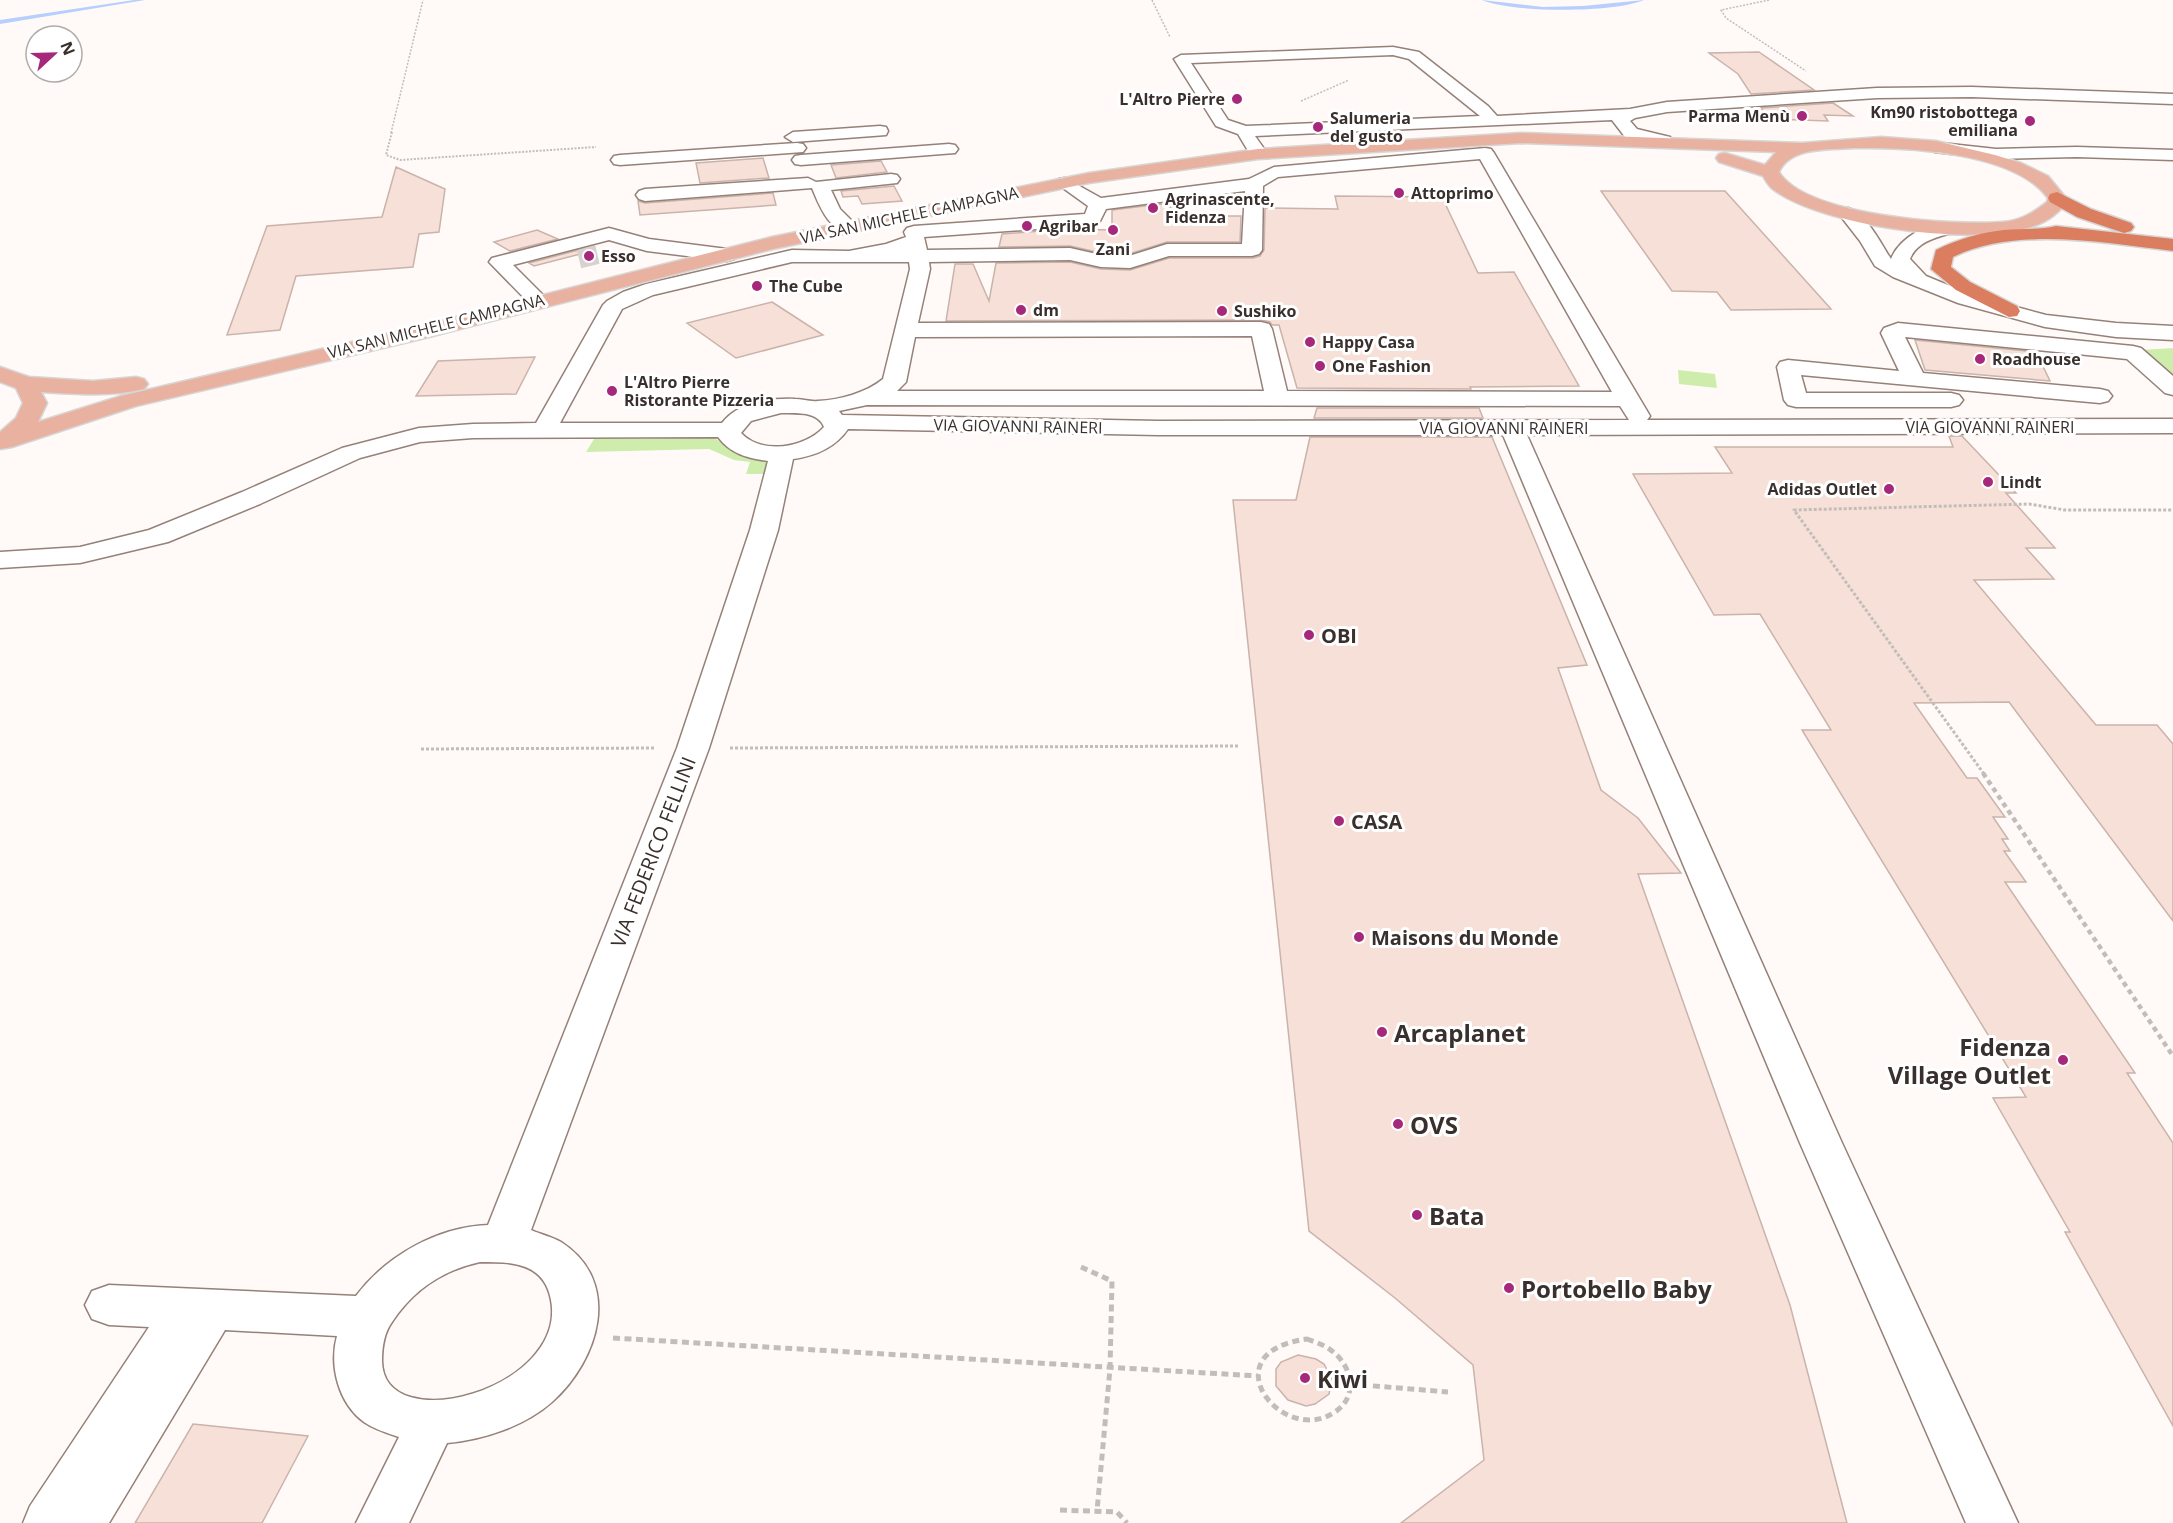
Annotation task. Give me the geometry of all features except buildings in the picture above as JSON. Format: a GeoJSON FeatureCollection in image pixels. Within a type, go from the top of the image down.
{"type":"FeatureCollection","features":[{"type":"Feature","properties":{"kind":"highway"},"geometry":{"type":"LineString","coordinates":[[2057,198],[2114,225],[2173,236]]}},
{"type":"Feature","properties":{"kind":"highway"},"geometry":{"type":"LineString","coordinates":[[2004,228],[2173,244]]}},
{"type":"Feature","properties":{"kind":"highway"},"geometry":{"type":"LineString","coordinates":[[2009,311],[1963,286],[1941,269],[1943,254],[1968,242],[2005,236],[2078,234]]}},
{"type":"Feature","properties":{"kind":"main road","name":"VIA SAN MICHELE CAMPAGNA"},"geometry":{"type":"LineString","coordinates":[[3,443],[129,401],[421,332],[772,243],[1065,183],[1258,154],[1521,138],[1664,141],[1734,147],[1803,148],[1854,142],[1931,146],[1999,162],[2042,179]]}},
{"type":"Feature","properties":{"kind":"main road","name":"VIA SAN MICHELE CAMPAGNA"},"geometry":{"type":"LineString","coordinates":[[1598,139],[1700,153],[1770,172],[1778,185],[1805,200],[1848,214],[1903,225],[2004,228],[2037,219],[2056,204],[2057,198]]}},
{"type":"Feature","properties":{"kind":"main road","name":"VIA SAN MICHELE CAMPAGNA"},"geometry":{"type":"LineString","coordinates":[[1770,172],[1773,161],[1785,153],[1803,148]]}},
{"type":"Feature","properties":{"kind":"main road"},"geometry":{"type":"LineString","coordinates":[[2042,179],[2057,198]]}},
{"type":"Feature","properties":{"kind":"main road","name":"VIA SAN MICHELE CAMPAGNA"},"geometry":{"type":"LineString","coordinates":[[0,374],[25,384],[93,388],[234,375]]}},
{"type":"Feature","properties":{"kind":"main road","name":"VIA SAN MICHELE CAMPAGNA"},"geometry":{"type":"LineString","coordinates":[[3,443],[26,422],[35,403],[25,384]]}},
{"type":"Feature","properties":{"kind":"street"},"geometry":{"type":"LineString","coordinates":[[1181,59],[1393,51],[1414,55],[1482,109],[1493,121]]}},
{"type":"Feature","properties":{"kind":"street"},"geometry":{"type":"LineString","coordinates":[[1181,59],[1222,123],[1244,131],[1583,117],[1630,114],[1667,107],[1842,95],[1972,93],[2173,99]]}},
{"type":"Feature","properties":{"kind":"street"},"geometry":{"type":"LineString","coordinates":[[1630,114],[1620,120],[1630,133]]}},
{"type":"Feature","properties":{"kind":"street"},"geometry":{"type":"LineString","coordinates":[[1583,117],[1630,133],[1664,141]]}},
{"type":"Feature","properties":{"kind":"street"},"geometry":{"type":"LineString","coordinates":[[620,160],[880,131]]}},
{"type":"Feature","properties":{"kind":"street"},"geometry":{"type":"LineString","coordinates":[[1244,131],[1258,154],[1274,172]]}},
{"type":"Feature","properties":{"kind":"street"},"geometry":{"type":"LineString","coordinates":[[795,142],[949,148]]}},
{"type":"Feature","properties":{"kind":"street"},"geometry":{"type":"LineString","coordinates":[[795,142],[814,185],[832,212],[848,227]]}},
{"type":"Feature","properties":{"kind":"street","name":"VIA SAN MICHELE CAMPAGNA"},"geometry":{"type":"LineString","coordinates":[[1931,146],[1996,154],[2077,152],[2173,156]]}},
{"type":"Feature","properties":{"kind":"street"},"geometry":{"type":"LineString","coordinates":[[1065,183],[1098,204],[1254,184],[1274,172],[1485,153],[1645,428]]}},
{"type":"Feature","properties":{"kind":"street"},"geometry":{"type":"LineString","coordinates":[[2042,179],[2052,170],[2067,163],[2104,158],[2173,162]]}},
{"type":"Feature","properties":{"kind":"street"},"geometry":{"type":"LineString","coordinates":[[645,195],[891,179]]}},
{"type":"Feature","properties":{"kind":"street"},"geometry":{"type":"LineString","coordinates":[[916,243],[1070,254],[1101,261],[1130,262],[1167,250],[1252,250],[1254,184]]}},
{"type":"Feature","properties":{"kind":"street"},"geometry":{"type":"LineString","coordinates":[[544,431],[614,305],[646,290],[792,256],[849,257],[916,243],[1092,219],[1098,204]]}},
{"type":"Feature","properties":{"kind":"street"},"geometry":{"type":"LineString","coordinates":[[1848,214],[1869,239],[1881,262],[1918,281],[1965,299],[2080,326],[2173,333]]}},
{"type":"Feature","properties":{"kind":"street"},"geometry":{"type":"LineString","coordinates":[[826,416],[886,390],[894,382],[908,330],[920,269],[916,243],[897,216]]}},
{"type":"Feature","properties":{"kind":"street","name":"VIA SAN MICHELE CAMPAGNA"},"geometry":{"type":"LineString","coordinates":[[1918,281],[1916,275],[1900,260],[1903,250],[1922,236],[1948,228]]}},
{"type":"Feature","properties":{"kind":"street"},"geometry":{"type":"LineString","coordinates":[[538,301],[499,262],[609,234],[647,245],[728,255]]}},
{"type":"Feature","properties":{"kind":"street"},"geometry":{"type":"LineString","coordinates":[[604,253],[647,245]]}},
{"type":"Feature","properties":{"kind":"street"},"geometry":{"type":"LineString","coordinates":[[513,276],[579,259]]}},
{"type":"Feature","properties":{"kind":"street"},"geometry":{"type":"LineString","coordinates":[[908,330],[1261,329],[1277,399]]}},
{"type":"Feature","properties":{"kind":"street"},"geometry":{"type":"LineString","coordinates":[[1915,379],[1893,333],[1898,330],[2133,353],[2173,388]]}},
{"type":"Feature","properties":{"kind":"street"},"geometry":{"type":"LineString","coordinates":[[2044,343],[2132,426]]}},
{"type":"Feature","properties":{"kind":"street"},"geometry":{"type":"LineString","coordinates":[[2105,401],[1796,400],[1788,368],[1915,379],[2173,408]]}},
{"type":"Feature","properties":{"kind":"street"},"geometry":{"type":"LineString","coordinates":[[863,399],[1628,399]]}},
{"type":"Feature","properties":{"kind":"street"},"geometry":{"type":"LineString","coordinates":[[800,406],[826,416],[837,428],[832,436],[821,444],[782,453],[745,449],[733,443],[728,434],[738,418],[769,408],[800,406]]}},
{"type":"Feature","properties":{"kind":"street","name":"VIA GIOVANNI RAINERI"},"geometry":{"type":"LineString","coordinates":[[826,416],[1159,428],[2173,426]]}},
{"type":"Feature","properties":{"kind":"street"},"geometry":{"type":"LineString","coordinates":[[1512,428],[1812,1121],[1992,1523]]}},
{"type":"Feature","properties":{"kind":"street"},"geometry":{"type":"LineString","coordinates":[[4,558],[80,555],[158,536],[251,498],[351,453],[419,435],[473,431],[729,430]]}},
{"type":"Feature","properties":{"kind":"street","name":"VIA FEDERICO FELLINI"},"geometry":{"type":"LineString","coordinates":[[503,1244],[693,748],[764,530],[782,453]]}},
{"type":"Feature","properties":{"kind":"street"},"geometry":{"type":"LineString","coordinates":[[480,1244],[503,1244],[515,1244],[545,1254],[568,1275],[577,1301],[575,1325],[561,1357],[535,1386],[510,1403],[471,1419],[432,1423],[397,1415],[380,1406],[362,1382],[357,1349],[368,1317],[390,1288],[422,1264],[456,1249],[480,1244]]}},
{"type":"Feature","properties":{"kind":"street"},"geometry":{"type":"LineString","coordinates":[[109,1305],[368,1317]]}},
{"type":"Feature","properties":{"kind":"street"},"geometry":{"type":"LineString","coordinates":[[50,1523],[200,1309]]}},
{"type":"Feature","properties":{"kind":"street"},"geometry":{"type":"LineString","coordinates":[[80,1523],[200,1309]]}},
{"type":"Feature","properties":{"kind":"street"},"geometry":{"type":"LineString","coordinates":[[382,1523],[432,1423]]}},
{"type":"Feature","properties":{"kind":"path"},"geometry":{"type":"LineString","coordinates":[[423,0],[386,155],[389,158],[400,160],[614,146],[618,149],[620,160]]}},
{"type":"Feature","properties":{"kind":"path"},"geometry":{"type":"LineString","coordinates":[[1152,0],[1181,59]]}},
{"type":"Feature","properties":{"kind":"path"},"geometry":{"type":"LineString","coordinates":[[1768,0],[1721,10],[1726,18],[1842,95]]}},
{"type":"Feature","properties":{"kind":"path"},"geometry":{"type":"LineString","coordinates":[[1299,101],[1352,78]]}},
{"type":"Feature","properties":{"kind":"path"},"geometry":{"type":"LineString","coordinates":[[2173,510],[2065,510],[2029,504],[1794,510],[1995,790],[2173,1056]]}},
{"type":"Feature","properties":{"kind":"path"},"geometry":{"type":"LineString","coordinates":[[421,749],[1239,746]]}},
{"type":"Feature","properties":{"kind":"path"},"geometry":{"type":"LineString","coordinates":[[1081,1267],[1112,1281],[1110,1370],[1097,1511]]}},
{"type":"Feature","properties":{"kind":"path"},"geometry":{"type":"LineString","coordinates":[[571,1336],[1110,1370],[1258,1376]]}},
{"type":"Feature","properties":{"kind":"path"},"geometry":{"type":"LineString","coordinates":[[1307,1339],[1322,1343],[1345,1362],[1351,1376],[1350,1384],[1352,1389],[1346,1402],[1337,1412],[1323,1419],[1309,1420],[1293,1418],[1279,1412],[1260,1389],[1258,1376],[1267,1352],[1278,1344],[1307,1339]]}},
{"type":"Feature","properties":{"kind":"path"},"geometry":{"type":"LineString","coordinates":[[1350,1384],[1448,1392]]}},
{"type":"Feature","properties":{"kind":"path"},"geometry":{"type":"LineString","coordinates":[[1060,1510],[1117,1512],[1127,1523]]}},
{"type":"Feature","properties":{"kind":"green space"},"geometry":{"type":"Polygon","coordinates":[[[2173,348],[2173,377],[2141,350],[2173,348]]]}},
{"type":"Feature","properties":{"kind":"green space"},"geometry":{"type":"Polygon","coordinates":[[[1678,370],[1715,374],[1717,388],[1679,384],[1678,370]]]}},
{"type":"Feature","properties":{"kind":"green space"},"geometry":{"type":"Polygon","coordinates":[[[714,438],[747,456],[770,458],[768,474],[746,474],[750,462],[734,460],[709,449],[586,452],[594,439],[714,438]]]}},
{"type":"Feature","properties":{"kind":"waterway"},"geometry":{"type":"LineString","coordinates":[[0,22],[143,0]]}},
{"type":"Feature","properties":{"kind":"waterway"},"geometry":{"type":"LineString","coordinates":[[1484,0],[1543,8],[1583,7],[1642,0]]}},
{"type":"Feature","properties":{"kind":"tunnel"},"geometry":{"type":"LineString","coordinates":[[579,259],[604,253]]}},
{"type":"Feature","properties":{"kind":"place","name":"L'Altro Pierre"},"geometry":{"type":"Point","coordinates":[1237,99]}},
{"type":"Feature","properties":{"kind":"place","name":"Parma Menù"},"geometry":{"type":"Point","coordinates":[1802,116]}},
{"type":"Feature","properties":{"kind":"place","name":"Km90 ristobottega emiliana"},"geometry":{"type":"Point","coordinates":[2030,121]}},
{"type":"Feature","properties":{"kind":"place","name":"Salumeria del gusto"},"geometry":{"type":"Point","coordinates":[1318,127]}},
{"type":"Feature","properties":{"kind":"place","name":"Attoprimo"},"geometry":{"type":"Point","coordinates":[1399,193]}},
{"type":"Feature","properties":{"kind":"place","name":"Agrinascente, Fidenza"},"geometry":{"type":"Point","coordinates":[1153,208]}},
{"type":"Feature","properties":{"kind":"place","name":"Agribar"},"geometry":{"type":"Point","coordinates":[1027,226]}},
{"type":"Feature","properties":{"kind":"place","name":"Zani"},"geometry":{"type":"Point","coordinates":[1113,230]}},
{"type":"Feature","properties":{"kind":"place","name":"Esso"},"geometry":{"type":"Point","coordinates":[589,256]}},
{"type":"Feature","properties":{"kind":"place","name":"The Cube"},"geometry":{"type":"Point","coordinates":[757,286]}},
{"type":"Feature","properties":{"kind":"place","name":"dm"},"geometry":{"type":"Point","coordinates":[1021,310]}},
{"type":"Feature","properties":{"kind":"place","name":"Sushiko"},"geometry":{"type":"Point","coordinates":[1222,311]}},
{"type":"Feature","properties":{"kind":"place","name":"Happy Casa"},"geometry":{"type":"Point","coordinates":[1310,342]}},
{"type":"Feature","properties":{"kind":"place","name":"Roadhouse"},"geometry":{"type":"Point","coordinates":[1980,359]}},
{"type":"Feature","properties":{"kind":"place","name":"One Fashion"},"geometry":{"type":"Point","coordinates":[1320,366]}},
{"type":"Feature","properties":{"kind":"place","name":"L'Altro Pierre Ristorante Pizzeria"},"geometry":{"type":"Point","coordinates":[612,391]}},
{"type":"Feature","properties":{"kind":"place","name":"Lindt"},"geometry":{"type":"Point","coordinates":[1988,482]}},
{"type":"Feature","properties":{"kind":"place","name":"Adidas Outlet"},"geometry":{"type":"Point","coordinates":[1889,489]}},
{"type":"Feature","properties":{"kind":"place","name":"OBI"},"geometry":{"type":"Point","coordinates":[1309,635]}},
{"type":"Feature","properties":{"kind":"place","name":"CASA"},"geometry":{"type":"Point","coordinates":[1339,821]}},
{"type":"Feature","properties":{"kind":"place","name":"Maisons du Monde"},"geometry":{"type":"Point","coordinates":[1359,937]}},
{"type":"Feature","properties":{"kind":"place","name":"Arcaplanet"},"geometry":{"type":"Point","coordinates":[1382,1032]}},
{"type":"Feature","properties":{"kind":"place","name":"Fidenza Village Outlet"},"geometry":{"type":"Point","coordinates":[2063,1060]}},
{"type":"Feature","properties":{"kind":"place","name":"OVS"},"geometry":{"type":"Point","coordinates":[1398,1124]}},
{"type":"Feature","properties":{"kind":"place","name":"Bata"},"geometry":{"type":"Point","coordinates":[1417,1215]}},
{"type":"Feature","properties":{"kind":"place","name":"Portobello Baby"},"geometry":{"type":"Point","coordinates":[1509,1288]}},
{"type":"Feature","properties":{"kind":"place","name":"Kiwi"},"geometry":{"type":"Point","coordinates":[1305,1378]}}]}
